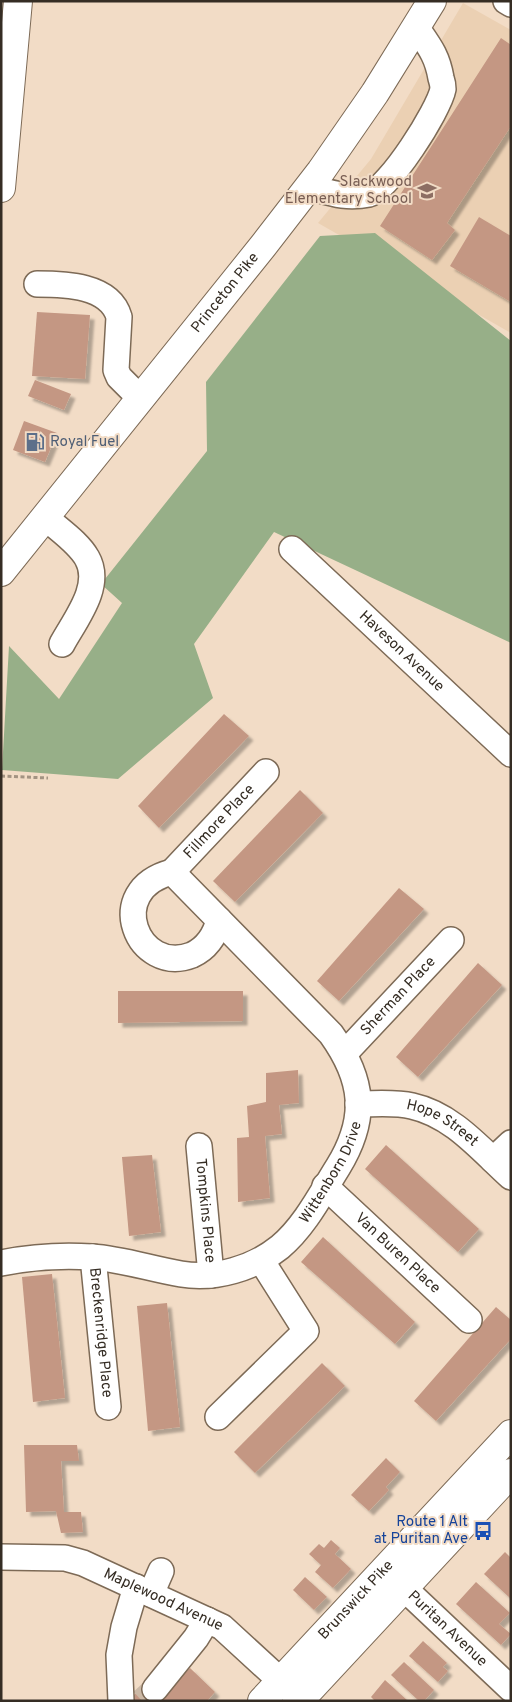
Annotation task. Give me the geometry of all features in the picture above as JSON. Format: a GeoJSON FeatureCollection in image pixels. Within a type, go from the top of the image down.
{"type":"FeatureCollection","features":[{"type":"Feature","properties":{"kind":"main road"},"geometry":{"type":"LineString","coordinates":[[2,178],[18,1]]}},
{"type":"Feature","properties":{"kind":"main road","name":"Princeton Pike"},"geometry":{"type":"LineString","coordinates":[[1,572],[309,187],[375,93],[432,1]]}},
{"type":"Feature","properties":{"kind":"main road","name":"Brunswick Pike"},"geometry":{"type":"LineString","coordinates":[[299,1700],[511,1434]]}},
{"type":"Feature","properties":{"kind":"main road","name":"Brunswick Pike"},"geometry":{"type":"LineString","coordinates":[[262,1701],[281,1680],[511,1474]]}},
{"type":"Feature","properties":{"kind":"street"},"geometry":{"type":"LineString","coordinates":[[506,1],[511,4]]}},
{"type":"Feature","properties":{"kind":"street"},"geometry":{"type":"LineString","coordinates":[[309,187],[341,196],[371,194],[387,181],[411,148],[434,113],[443,88],[439,63],[416,27]]}},
{"type":"Feature","properties":{"kind":"street"},"geometry":{"type":"LineString","coordinates":[[37,284],[59,284],[90,290],[102,294],[110,302],[117,310],[119,317],[116,370],[119,377],[140,398]]}},
{"type":"Feature","properties":{"kind":"street"},"geometry":{"type":"LineString","coordinates":[[45,517],[73,542],[88,559],[93,578],[91,591],[62,644]]}},
{"type":"Feature","properties":{"kind":"street","name":"Haveson Avenue"},"geometry":{"type":"LineString","coordinates":[[292,549],[511,754]]}},
{"type":"Feature","properties":{"kind":"street","name":"Fillmore Place"},"geometry":{"type":"LineString","coordinates":[[172,872],[266,772]]}},
{"type":"Feature","properties":{"kind":"street"},"geometry":{"type":"LineString","coordinates":[[172,872],[159,876],[147,883],[138,894],[134,908],[134,923],[139,937],[148,948],[171,958],[185,957],[198,952],[216,932],[219,920]]}},
{"type":"Feature","properties":{"kind":"street","name":"Wittenborn Drive"},"geometry":{"type":"LineString","coordinates":[[1,1263],[59,1256],[93,1257],[141,1264],[182,1274],[211,1275],[232,1272],[261,1260],[280,1246],[297,1229],[348,1151],[355,1132],[358,1104],[351,1065],[345,1053],[332,1034],[172,872]]}},
{"type":"Feature","properties":{"kind":"street","name":"Sherman Place"},"geometry":{"type":"LineString","coordinates":[[345,1053],[451,940]]}},
{"type":"Feature","properties":{"kind":"street","name":"Hope Street"},"geometry":{"type":"LineString","coordinates":[[358,1104],[412,1105],[433,1112],[451,1122],[511,1177]]}},
{"type":"Feature","properties":{"kind":"street"},"geometry":{"type":"LineString","coordinates":[[493,1160],[511,1143]]}},
{"type":"Feature","properties":{"kind":"street","name":"Tompkins Place"},"geometry":{"type":"LineString","coordinates":[[199,1146],[211,1275]]}},
{"type":"Feature","properties":{"kind":"street","name":"Van Buren Place"},"geometry":{"type":"LineString","coordinates":[[326,1186],[468,1320]]}},
{"type":"Feature","properties":{"kind":"street","name":"Breckenridge Place"},"geometry":{"type":"LineString","coordinates":[[93,1257],[108,1408]]}},
{"type":"Feature","properties":{"kind":"street"},"geometry":{"type":"LineString","coordinates":[[218,1417],[306,1331],[261,1260]]}},
{"type":"Feature","properties":{"kind":"street","name":"Maplewood Avenue"},"geometry":{"type":"LineString","coordinates":[[1,1557],[65,1558],[83,1562],[222,1627],[281,1680],[299,1700]]}},
{"type":"Feature","properties":{"kind":"street"},"geometry":{"type":"LineString","coordinates":[[121,1701],[119,1655],[124,1627],[144,1591],[161,1571]]}},
{"type":"Feature","properties":{"kind":"street","name":"Puritan Avenue"},"geometry":{"type":"LineString","coordinates":[[394,1579],[511,1690]]}},
{"type":"Feature","properties":{"kind":"street"},"geometry":{"type":"LineString","coordinates":[[155,1689],[196,1638],[207,1620]]}},
{"type":"Feature","properties":{"kind":"path"},"geometry":{"type":"LineString","coordinates":[[1,776],[48,778]]}},
{"type":"Feature","properties":{"kind":"shaded area","name":"Slackwood Elementary School"},"geometry":{"type":"Polygon","coordinates":[[[463,3],[511,30],[511,333],[318,223],[371,159],[463,3]]]}},
{"type":"Feature","properties":{"kind":"green space"},"geometry":{"type":"Polygon","coordinates":[[[375,233],[511,341],[511,643],[274,532],[194,644],[213,698],[118,779],[2,770],[9,646],[59,699],[122,603],[101,584],[207,451],[206,382],[320,236],[375,233]]]}},
{"type":"Feature","properties":{"kind":"building","name":"Slackwood Elementary School"},"geometry":{"type":"Polygon","coordinates":[[[501,38],[511,45],[511,126],[447,223],[455,230],[432,260],[380,226],[501,38]]]}},
{"type":"Feature","properties":{"kind":"building"},"geometry":{"type":"Polygon","coordinates":[[[479,217],[511,236],[511,302],[450,266],[479,217]]]}},
{"type":"Feature","properties":{"kind":"building"},"geometry":{"type":"Polygon","coordinates":[[[37,312],[90,315],[85,379],[32,376],[37,312]]]}},
{"type":"Feature","properties":{"kind":"building"},"geometry":{"type":"Polygon","coordinates":[[[35,380],[71,394],[64,410],[28,396],[35,380]]]}},
{"type":"Feature","properties":{"kind":"building","name":"Royal Fuel"},"geometry":{"type":"Polygon","coordinates":[[[24,421],[57,433],[45,462],[13,450],[24,421]]]}},
{"type":"Feature","properties":{"kind":"building"},"geometry":{"type":"Polygon","coordinates":[[[224,714],[249,736],[159,828],[138,806],[224,714]]]}},
{"type":"Feature","properties":{"kind":"building"},"geometry":{"type":"Polygon","coordinates":[[[300,790],[323,813],[235,902],[213,881],[300,790]]]}},
{"type":"Feature","properties":{"kind":"building"},"geometry":{"type":"Polygon","coordinates":[[[399,888],[424,909],[339,1001],[317,981],[399,888]]]}},
{"type":"Feature","properties":{"kind":"building"},"geometry":{"type":"Polygon","coordinates":[[[478,963],[502,985],[418,1077],[396,1057],[478,963]]]}},
{"type":"Feature","properties":{"kind":"building"},"geometry":{"type":"Polygon","coordinates":[[[118,991],[243,991],[243,1021],[118,1023],[118,991]]]}},
{"type":"Feature","properties":{"kind":"building"},"geometry":{"type":"Polygon","coordinates":[[[298,1070],[299,1103],[279,1105],[282,1134],[265,1136],[270,1198],[238,1202],[237,1138],[249,1137],[247,1106],[266,1102],[266,1073],[298,1070]]]}},
{"type":"Feature","properties":{"kind":"building"},"geometry":{"type":"Polygon","coordinates":[[[386,1145],[479,1229],[458,1252],[365,1169],[386,1145]]]}},
{"type":"Feature","properties":{"kind":"building"},"geometry":{"type":"Polygon","coordinates":[[[152,1155],[161,1232],[129,1236],[122,1157],[152,1155]]]}},
{"type":"Feature","properties":{"kind":"building"},"geometry":{"type":"Polygon","coordinates":[[[323,1237],[415,1322],[395,1344],[301,1262],[323,1237]]]}},
{"type":"Feature","properties":{"kind":"building"},"geometry":{"type":"Polygon","coordinates":[[[52,1274],[65,1398],[33,1402],[22,1277],[52,1274]]]}},
{"type":"Feature","properties":{"kind":"building"},"geometry":{"type":"Polygon","coordinates":[[[167,1303],[180,1427],[148,1431],[137,1306],[167,1303]]]}},
{"type":"Feature","properties":{"kind":"building"},"geometry":{"type":"Polygon","coordinates":[[[496,1307],[511,1320],[511,1339],[436,1421],[414,1401],[496,1307]]]}},
{"type":"Feature","properties":{"kind":"building"},"geometry":{"type":"Polygon","coordinates":[[[322,1363],[345,1386],[255,1473],[234,1452],[322,1363]]]}},
{"type":"Feature","properties":{"kind":"building"},"geometry":{"type":"Polygon","coordinates":[[[24,1445],[77,1445],[79,1461],[61,1461],[64,1512],[81,1512],[83,1532],[61,1533],[56,1511],[26,1512],[24,1445]]]}},
{"type":"Feature","properties":{"kind":"building"},"geometry":{"type":"Polygon","coordinates":[[[386,1458],[400,1472],[386,1487],[389,1490],[369,1511],[351,1495],[386,1458]]]}},
{"type":"Feature","properties":{"kind":"building"},"geometry":{"type":"Polygon","coordinates":[[[331,1540],[340,1548],[335,1554],[351,1569],[333,1588],[315,1572],[321,1565],[309,1554],[319,1544],[324,1548],[331,1540]]]}},
{"type":"Feature","properties":{"kind":"building"},"geometry":{"type":"Polygon","coordinates":[[[505,1552],[511,1558],[511,1599],[484,1574],[505,1552]]]}},
{"type":"Feature","properties":{"kind":"building"},"geometry":{"type":"Polygon","coordinates":[[[305,1577],[327,1597],[314,1610],[293,1590],[305,1577]]]}},
{"type":"Feature","properties":{"kind":"building"},"geometry":{"type":"Polygon","coordinates":[[[476,1582],[510,1613],[499,1624],[511,1634],[501,1645],[456,1604],[476,1582]]]}},
{"type":"Feature","properties":{"kind":"building"},"geometry":{"type":"Polygon","coordinates":[[[423,1641],[447,1663],[443,1667],[448,1671],[438,1682],[409,1656],[423,1641]]]}},
{"type":"Feature","properties":{"kind":"building"},"geometry":{"type":"Polygon","coordinates":[[[404,1662],[434,1690],[424,1701],[419,1701],[391,1675],[404,1662]]]}},
{"type":"Feature","properties":{"kind":"building"},"geometry":{"type":"Polygon","coordinates":[[[190,1668],[215,1692],[207,1701],[132,1701],[130,1699],[145,1684],[160,1699],[190,1668]]]}},
{"type":"Feature","properties":{"kind":"building"},"geometry":{"type":"Polygon","coordinates":[[[385,1680],[408,1701],[375,1701],[371,1697],[385,1680]]]}},
{"type":"Feature","properties":{"kind":"tunnel"},"geometry":{"type":"LineString","coordinates":[[142,1701],[155,1689]]}},
{"type":"Feature","properties":{"kind":"place","name":"Slackwood Elementary School"},"geometry":{"type":"Point","coordinates":[427,191]}},
{"type":"Feature","properties":{"kind":"place","name":"Royal Fuel"},"geometry":{"type":"Point","coordinates":[35,442]}},
{"type":"Feature","properties":{"kind":"place","name":"Route 1 Alt at Puritan Ave"},"geometry":{"type":"Point","coordinates":[483,1531]}}]}
